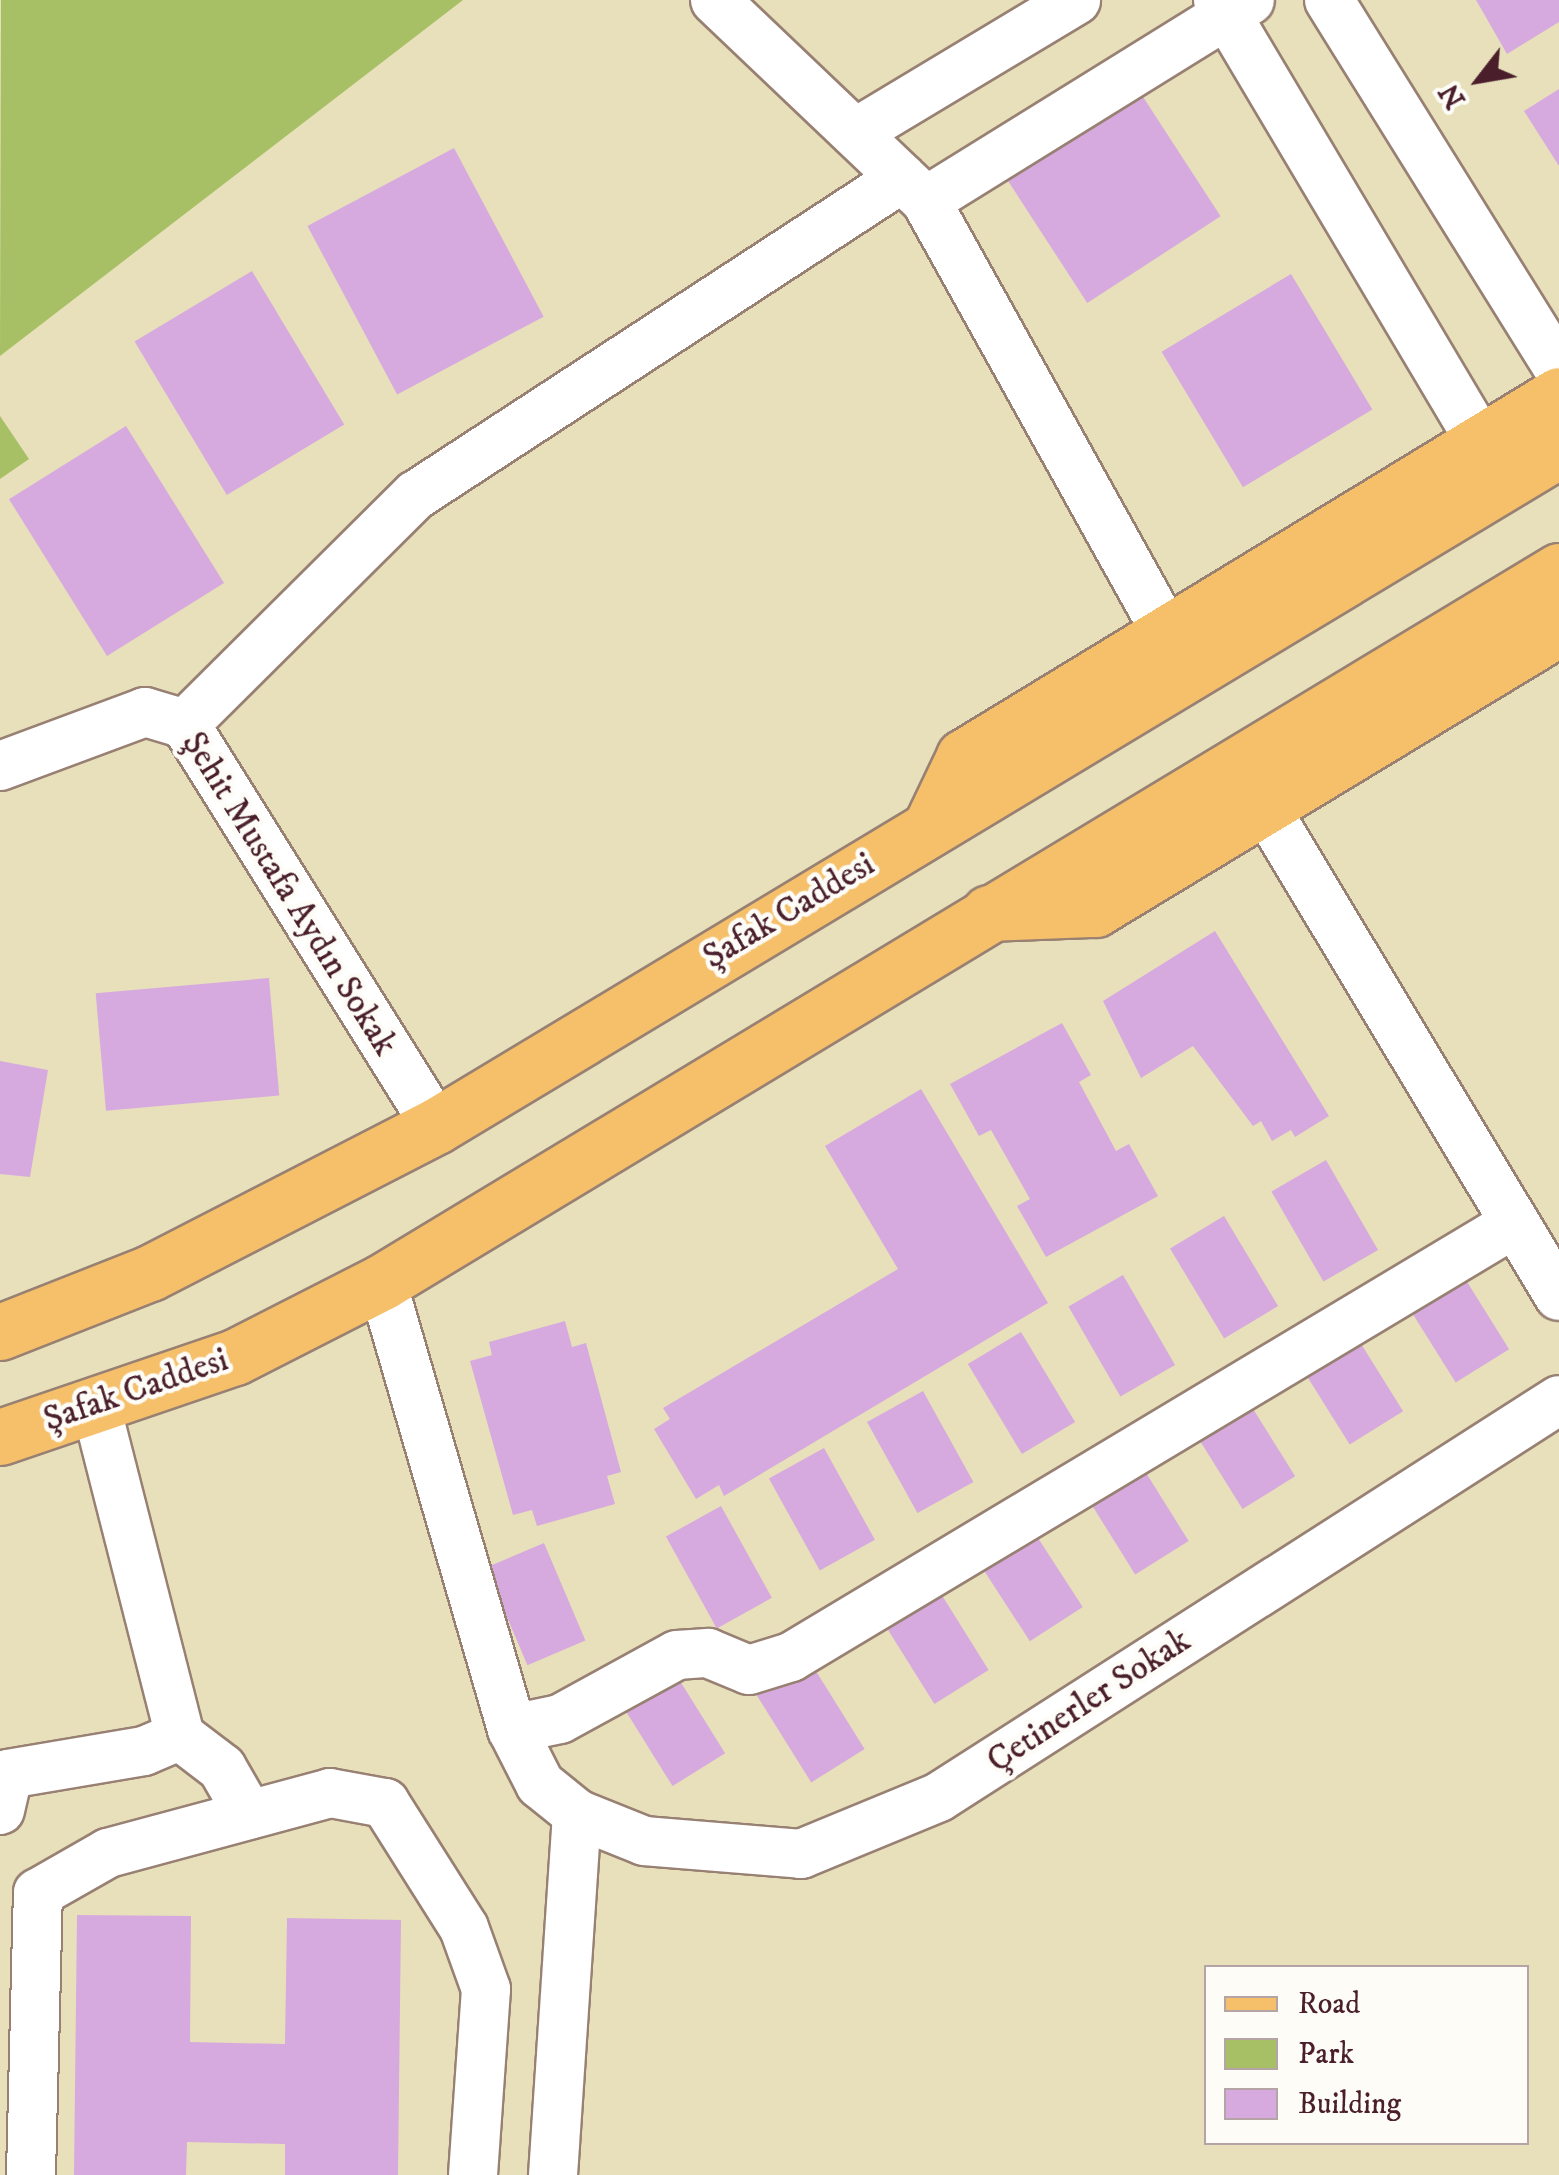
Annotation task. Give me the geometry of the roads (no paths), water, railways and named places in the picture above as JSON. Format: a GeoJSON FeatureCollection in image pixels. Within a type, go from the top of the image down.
{"type":"FeatureCollection","features":[{"type":"Feature","properties":{"kind":"main road"},"geometry":{"type":"LineString","coordinates":[[932,824],[964,757],[1164,628],[1559,395]]}},
{"type":"Feature","properties":{"kind":"main road","name":"Şafak Caddesi"},"geometry":{"type":"LineString","coordinates":[[0,1332],[150,1273],[436,1126],[1559,450]]}},
{"type":"Feature","properties":{"kind":"main road","name":"Şafak Caddesi"},"geometry":{"type":"LineString","coordinates":[[0,1437],[235,1357],[382,1282],[981,914],[1559,571]]}},
{"type":"Feature","properties":{"kind":"main road"},"geometry":{"type":"LineString","coordinates":[[981,914],[1095,908],[1559,628]]}},
{"type":"Feature","properties":{"kind":"street"},"geometry":{"type":"LineString","coordinates":[[715,0],[914,189],[1164,628]]}},
{"type":"Feature","properties":{"kind":"street"},"geometry":{"type":"LineString","coordinates":[[855,134],[1076,0]]}},
{"type":"Feature","properties":{"kind":"street"},"geometry":{"type":"LineString","coordinates":[[1330,0],[1559,370]]}},
{"type":"Feature","properties":{"kind":"street"},"geometry":{"type":"LineString","coordinates":[[185,724],[416,495],[914,189],[1231,5],[1480,441]]}},
{"type":"Feature","properties":{"kind":"street","name":"Şehit Mustafa Aydın Sokak"},"geometry":{"type":"LineString","coordinates":[[0,766],[145,712],[185,724],[436,1126]]}},
{"type":"Feature","properties":{"kind":"street"},"geometry":{"type":"LineString","coordinates":[[1263,804],[1559,1296]]}},
{"type":"Feature","properties":{"kind":"street"},"geometry":{"type":"LineString","coordinates":[[512,1728],[560,1719],[677,1655],[708,1653],[749,1670],[791,1657],[1515,1223]]}},
{"type":"Feature","properties":{"kind":"street","name":"Çetinerler Sokak"},"geometry":{"type":"LineString","coordinates":[[382,1282],[512,1728],[540,1784],[577,1814],[644,1841],[801,1854],[939,1796],[1559,1400]]}},
{"type":"Feature","properties":{"kind":"street"},"geometry":{"type":"LineString","coordinates":[[96,1406],[180,1736],[222,1768],[248,1815]]}},
{"type":"Feature","properties":{"kind":"street"},"geometry":{"type":"LineString","coordinates":[[3,1786],[144,1752],[180,1736]]}},
{"type":"Feature","properties":{"kind":"street"},"geometry":{"type":"LineString","coordinates":[[31,2175],[38,1894],[108,1853],[330,1793],[385,1804],[415,1838],[486,1989],[473,2175]]}},
{"type":"Feature","properties":{"kind":"street"},"geometry":{"type":"LineString","coordinates":[[553,2175],[577,1814]]}}]}
